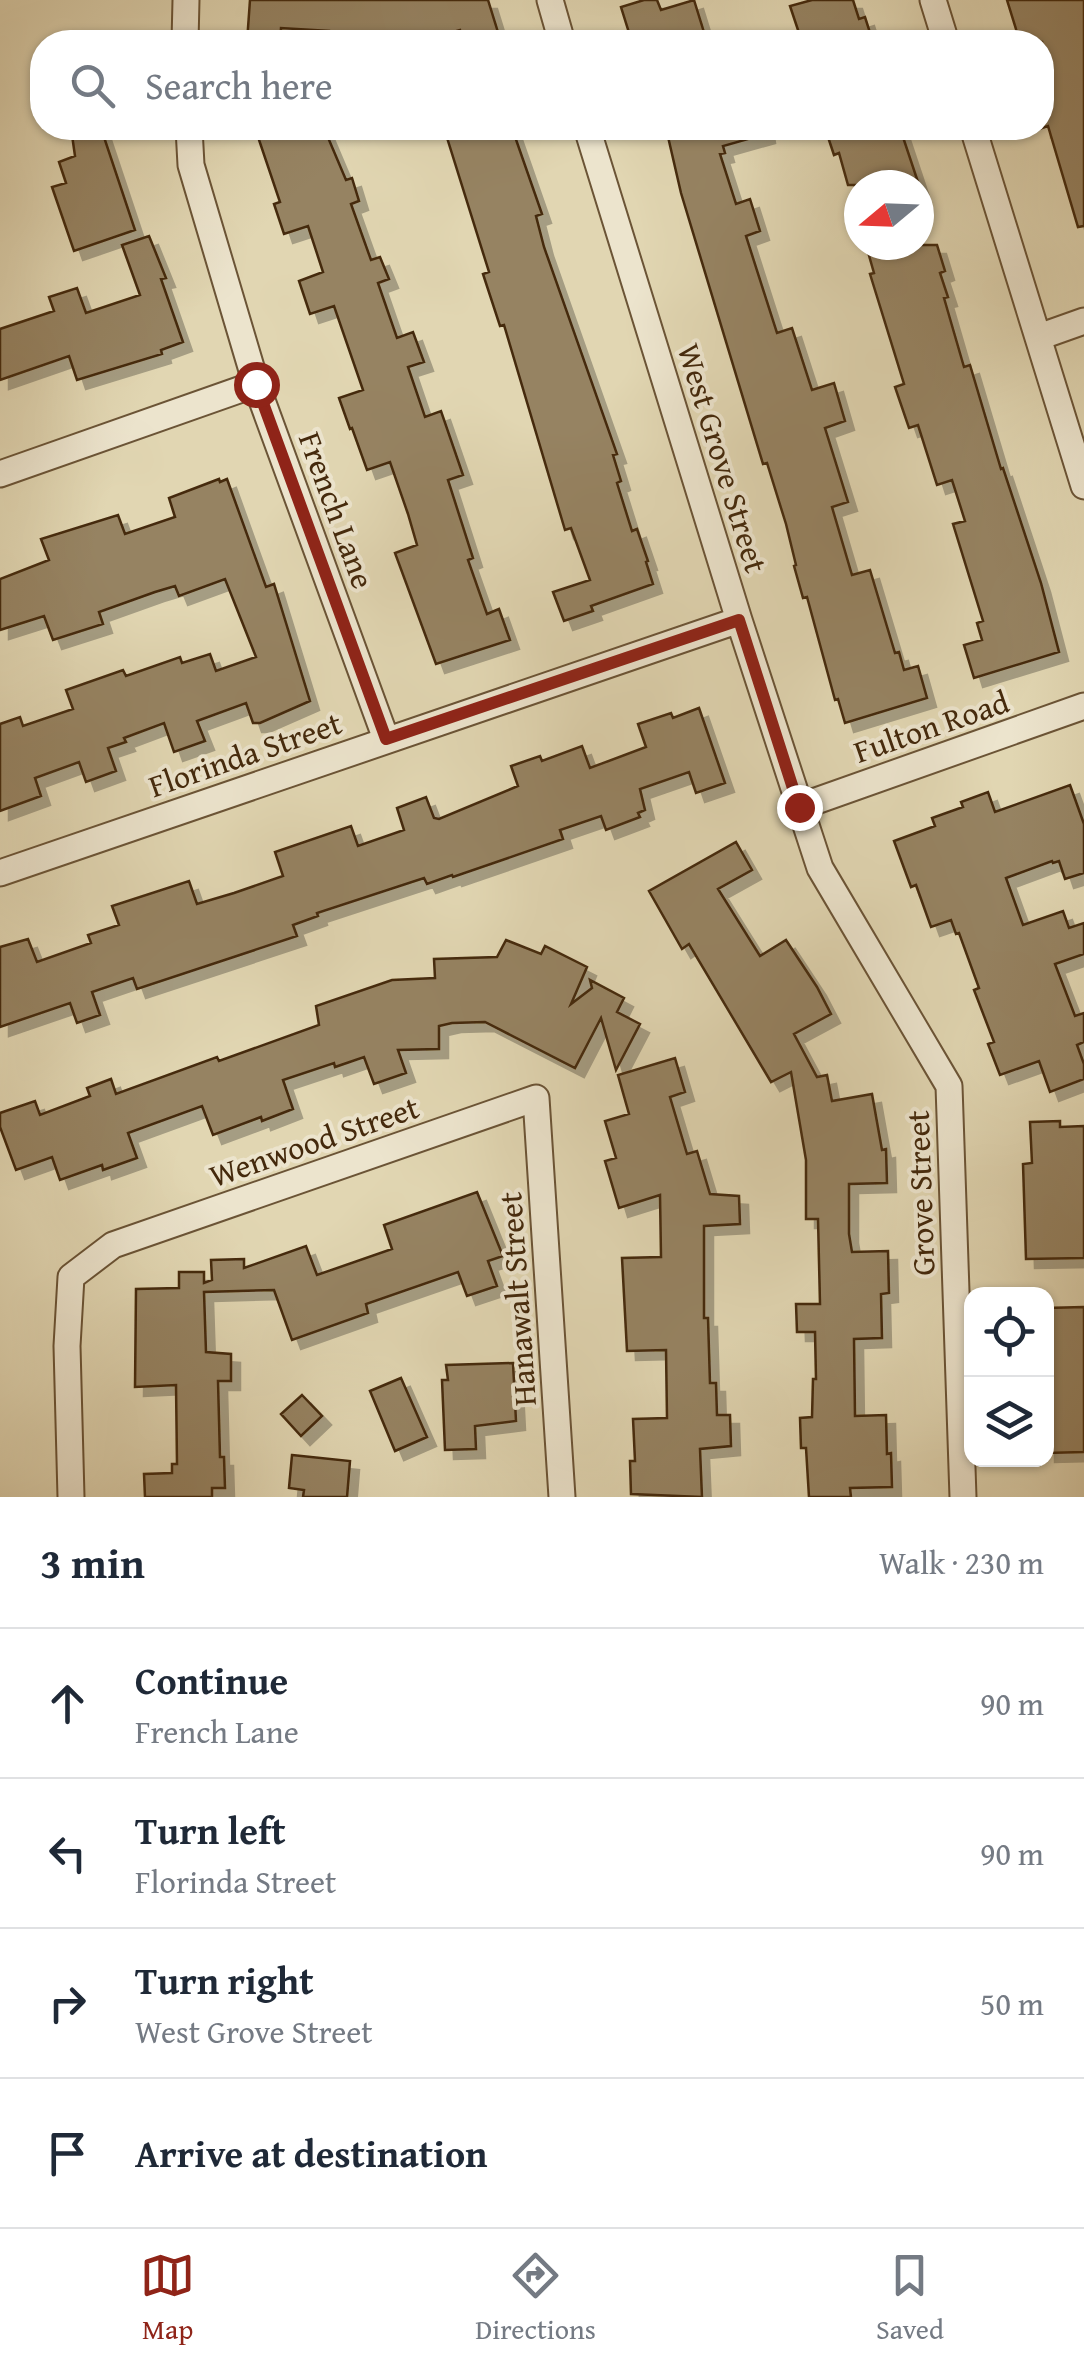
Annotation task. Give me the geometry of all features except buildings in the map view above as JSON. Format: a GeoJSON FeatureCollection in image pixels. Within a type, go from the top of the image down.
{"type":"FeatureCollection","features":[{"type":"Feature","properties":{"kind":"street"},"geometry":{"type":"LineString","coordinates":[[185,30],[186,0]]}},
{"type":"Feature","properties":{"kind":"street"},"geometry":{"type":"LineString","coordinates":[[550,0],[559,30]]}},
{"type":"Feature","properties":{"kind":"street"},"geometry":{"type":"LineString","coordinates":[[933,0],[942,30]]}},
{"type":"Feature","properties":{"kind":"street","name":"French Lane"},"geometry":{"type":"LineString","coordinates":[[190,140],[191,164],[256,384],[386,739]]}},
{"type":"Feature","properties":{"kind":"street","name":"West Grove Street"},"geometry":{"type":"LineString","coordinates":[[592,140],[799,807]]}},
{"type":"Feature","properties":{"kind":"street"},"geometry":{"type":"LineString","coordinates":[[977,140],[1084,486]]}},
{"type":"Feature","properties":{"kind":"street"},"geometry":{"type":"LineString","coordinates":[[1039,336],[1084,321]]}},
{"type":"Feature","properties":{"kind":"street"},"geometry":{"type":"LineString","coordinates":[[0,474],[256,384]]}},
{"type":"Feature","properties":{"kind":"street","name":"Florinda Street"},"geometry":{"type":"LineString","coordinates":[[0,873],[739,620]]}},
{"type":"Feature","properties":{"kind":"street","name":"Fulton Road"},"geometry":{"type":"LineString","coordinates":[[799,807],[1084,706]]}},
{"type":"Feature","properties":{"kind":"street","name":"Grove Street"},"geometry":{"type":"LineString","coordinates":[[799,807],[820,868],[950,1086],[963,1497]]}},
{"type":"Feature","properties":{"kind":"street","name":"Wenwood Street"},"geometry":{"type":"LineString","coordinates":[[70,1497],[67,1346],[72,1277],[113,1245],[536,1098]]}},
{"type":"Feature","properties":{"kind":"street","name":"Hanawalt Street"},"geometry":{"type":"LineString","coordinates":[[536,1098],[562,1497]]}},
{"type":"Feature","properties":{"kind":"route"},"geometry":{"type":"LineString","coordinates":[[256,384],[386,739],[739,620],[799,807]]}}]}
